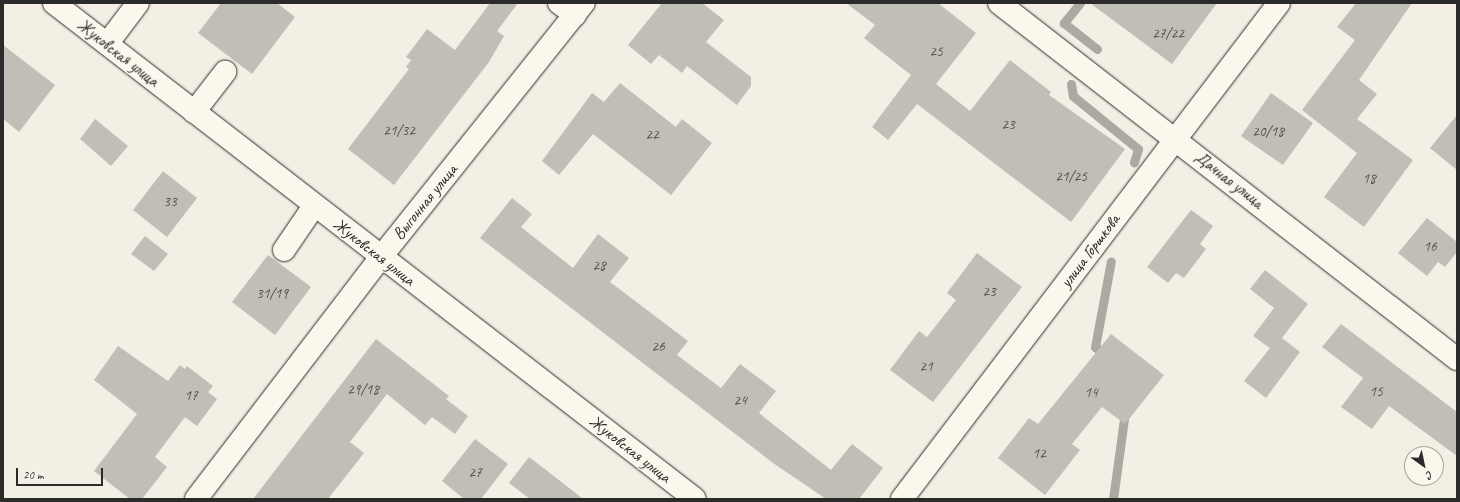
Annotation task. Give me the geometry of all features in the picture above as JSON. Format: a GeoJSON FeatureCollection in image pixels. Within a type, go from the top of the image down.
{"type":"FeatureCollection","features":[{"type":"Feature","properties":{"kind":"street","name":"Жуковская улица"},"geometry":{"type":"LineString","coordinates":[[54,3],[314,206],[695,499]]}},
{"type":"Feature","properties":{"kind":"street"},"geometry":{"type":"LineString","coordinates":[[107,44],[138,3]]}},
{"type":"Feature","properties":{"kind":"street","name":"Дачная улица"},"geometry":{"type":"LineString","coordinates":[[999,3],[1176,138],[1457,359]]}},
{"type":"Feature","properties":{"kind":"street","name":"улица Горшкова"},"geometry":{"type":"LineString","coordinates":[[902,499],[1279,3]]}},
{"type":"Feature","properties":{"kind":"street","name":"Выгонная улица"},"geometry":{"type":"LineString","coordinates":[[196,499],[572,7]]}},
{"type":"Feature","properties":{"kind":"street"},"geometry":{"type":"LineString","coordinates":[[194,112],[225,72]]}},
{"type":"Feature","properties":{"kind":"street"},"geometry":{"type":"LineString","coordinates":[[284,250],[314,206]]}},
{"type":"Feature","properties":{"kind":"building"},"geometry":{"type":"Polygon","coordinates":[[[221,3],[277,3],[295,17],[252,74],[198,33],[221,3]]]}},
{"type":"Feature","properties":{"kind":"building"},"geometry":{"type":"Polygon","coordinates":[[[490,3],[518,3],[497,31],[504,36],[489,62],[394,185],[348,149],[409,69],[406,67],[411,60],[406,57],[427,29],[455,50],[490,3]]]}},
{"type":"Feature","properties":{"kind":"building"},"geometry":{"type":"Polygon","coordinates":[[[662,3],[702,3],[724,20],[706,42],[751,77],[751,86],[737,105],[687,66],[682,73],[659,55],[651,64],[628,45],[662,3]]]}},
{"type":"Feature","properties":{"kind":"building"},"geometry":{"type":"Polygon","coordinates":[[[846,3],[938,3],[976,33],[936,84],[970,111],[1010,60],[1051,92],[1049,95],[1125,149],[1071,222],[917,104],[888,140],[872,127],[911,75],[864,38],[875,25],[846,3]]]}},
{"type":"Feature","properties":{"kind":"building"},"geometry":{"type":"Polygon","coordinates":[[[1090,3],[1217,3],[1172,64],[1090,3]]]}},
{"type":"Feature","properties":{"kind":"building"},"geometry":{"type":"Polygon","coordinates":[[[1356,3],[1412,3],[1359,80],[1377,94],[1357,119],[1413,160],[1364,227],[1324,197],[1357,153],[1302,110],[1355,40],[1337,27],[1356,3]]]}},
{"type":"Feature","properties":{"kind":"building"},"geometry":{"type":"Polygon","coordinates":[[[3,45],[55,85],[19,132],[3,119],[3,45]]]}},
{"type":"Feature","properties":{"kind":"building"},"geometry":{"type":"Polygon","coordinates":[[[620,83],[676,127],[682,119],[712,143],[671,195],[593,134],[559,175],[542,161],[592,93],[604,102],[620,83]]]}},
{"type":"Feature","properties":{"kind":"building"},"geometry":{"type":"Polygon","coordinates":[[[1271,93],[1313,123],[1283,165],[1241,136],[1271,93]]]}},
{"type":"Feature","properties":{"kind":"building"},"geometry":{"type":"Polygon","coordinates":[[[1457,115],[1457,170],[1430,148],[1457,115]]]}},
{"type":"Feature","properties":{"kind":"building"},"geometry":{"type":"Polygon","coordinates":[[[95,119],[128,146],[111,166],[80,139],[95,119]]]}},
{"type":"Feature","properties":{"kind":"building"},"geometry":{"type":"Polygon","coordinates":[[[163,171],[197,198],[167,237],[133,210],[163,171]]]}},
{"type":"Feature","properties":{"kind":"building"},"geometry":{"type":"Polygon","coordinates":[[[512,198],[532,214],[521,227],[573,268],[598,234],[629,258],[610,282],[688,341],[677,355],[721,388],[740,364],[776,391],[759,413],[831,470],[852,444],[883,468],[859,499],[826,499],[773,463],[480,238],[512,198]]]}},
{"type":"Feature","properties":{"kind":"building"},"geometry":{"type":"Polygon","coordinates":[[[1191,210],[1213,226],[1200,244],[1206,249],[1184,278],[1176,273],[1168,283],[1147,267],[1191,210]]]}},
{"type":"Feature","properties":{"kind":"building"},"geometry":{"type":"Polygon","coordinates":[[[1427,218],[1457,242],[1457,252],[1445,267],[1438,262],[1427,276],[1398,253],[1427,218]]]}},
{"type":"Feature","properties":{"kind":"building"},"geometry":{"type":"Polygon","coordinates":[[[145,236],[168,254],[154,271],[131,254],[145,236]]]}},
{"type":"Feature","properties":{"kind":"building"},"geometry":{"type":"Polygon","coordinates":[[[977,253],[1022,287],[933,402],[890,370],[919,331],[927,337],[956,300],[947,293],[977,253]]]}},
{"type":"Feature","properties":{"kind":"building"},"geometry":{"type":"Polygon","coordinates":[[[268,255],[311,287],[275,335],[232,302],[268,255]]]}},
{"type":"Feature","properties":{"kind":"building"},"geometry":{"type":"Polygon","coordinates":[[[1265,270],[1308,304],[1282,338],[1300,352],[1266,398],[1244,381],[1270,348],[1253,336],[1274,308],[1250,289],[1265,270]]]}},
{"type":"Feature","properties":{"kind":"building"},"geometry":{"type":"Polygon","coordinates":[[[1341,324],[1457,412],[1457,456],[1389,406],[1372,429],[1341,407],[1363,378],[1322,347],[1341,324]]]}},
{"type":"Feature","properties":{"kind":"building"},"geometry":{"type":"Polygon","coordinates":[[[1111,334],[1164,375],[1125,424],[1102,407],[1072,444],[1080,450],[1045,495],[998,458],[1029,418],[1038,424],[1111,334]]]}},
{"type":"Feature","properties":{"kind":"building"},"geometry":{"type":"Polygon","coordinates":[[[376,339],[449,396],[446,399],[468,416],[455,434],[432,417],[425,425],[387,394],[350,442],[364,453],[328,499],[253,499],[376,339]]]}},
{"type":"Feature","properties":{"kind":"building"},"geometry":{"type":"Polygon","coordinates":[[[118,346],[168,381],[180,365],[185,369],[187,366],[213,386],[208,392],[217,399],[197,426],[185,417],[155,457],[167,467],[142,499],[130,499],[94,471],[137,414],[94,380],[118,346]]]}},
{"type":"Feature","properties":{"kind":"building"},"geometry":{"type":"Polygon","coordinates":[[[475,439],[508,464],[481,499],[464,499],[442,481],[475,439]]]}},
{"type":"Feature","properties":{"kind":"building"},"geometry":{"type":"Polygon","coordinates":[[[529,457],[583,499],[530,499],[509,483],[529,457]]]}},
{"type":"Feature","properties":{"kind":"waterway"},"geometry":{"type":"LineString","coordinates":[[1080,3],[1064,23],[1097,49]]}},
{"type":"Feature","properties":{"kind":"waterway"},"geometry":{"type":"LineString","coordinates":[[1071,84],[1073,96],[1138,149],[1134,162]]}},
{"type":"Feature","properties":{"kind":"waterway"},"geometry":{"type":"LineString","coordinates":[[1108,357],[1095,347],[1111,261]]}},
{"type":"Feature","properties":{"kind":"waterway"},"geometry":{"type":"LineString","coordinates":[[1113,499],[1125,411]]}}]}
